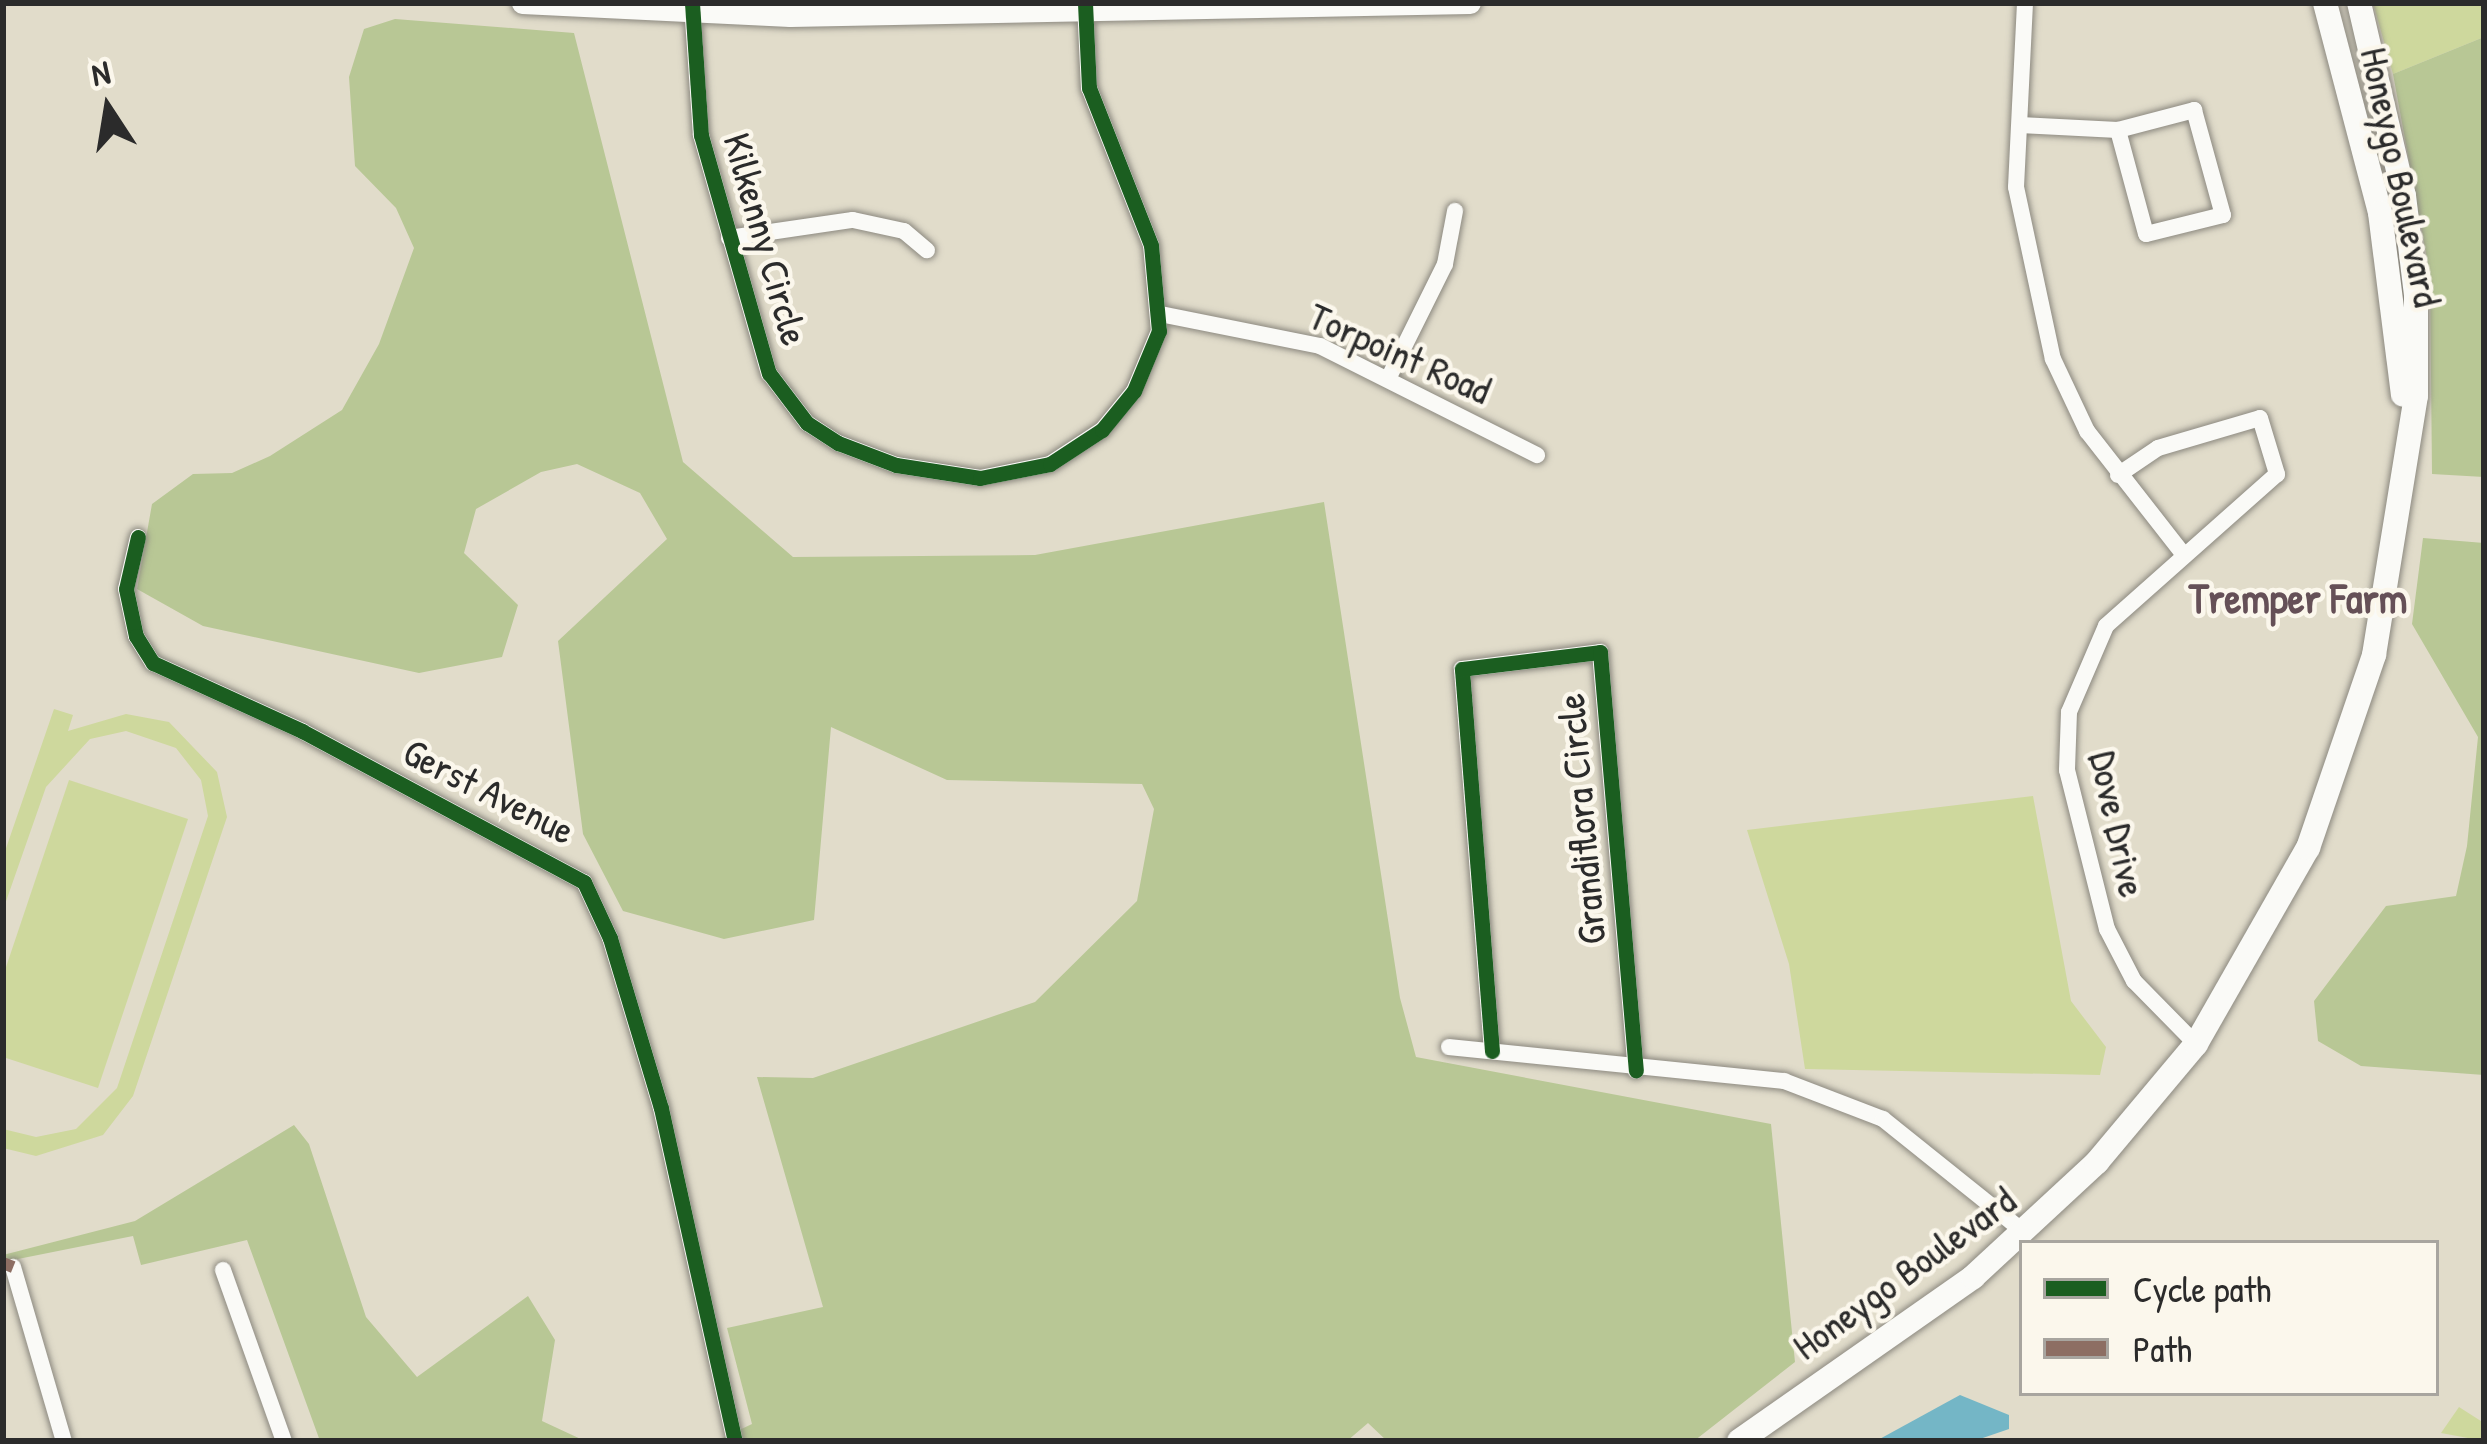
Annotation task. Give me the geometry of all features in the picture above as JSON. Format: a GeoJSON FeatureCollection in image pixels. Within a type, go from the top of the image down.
{"type":"FeatureCollection","features":[{"type":"Feature","properties":{"kind":"main road","name":"Honeygo Boulevard"},"geometry":{"type":"LineString","coordinates":[[2325,3],[2380,213],[2407,440]]}},
{"type":"Feature","properties":{"kind":"main road","name":"Honeygo Boulevard"},"geometry":{"type":"LineString","coordinates":[[1739,1441],[1973,1277],[2098,1162],[2196,1044],[2280,906],[2353,733],[2388,590],[2407,440],[2416,295],[2393,137],[2359,3]]}},
{"type":"Feature","properties":{"kind":"street"},"geometry":{"type":"LineString","coordinates":[[522,3],[692,9],[1470,3]]}},
{"type":"Feature","properties":{"kind":"street"},"geometry":{"type":"LineString","coordinates":[[2025,3],[2019,211],[2053,359],[2074,411],[2118,475],[2183,554]]}},
{"type":"Feature","properties":{"kind":"street","name":"Kilkenny Circle"},"geometry":{"type":"LineString","coordinates":[[692,9],[695,105],[755,342],[783,395],[838,443],[921,471],[1009,475],[1073,451],[1134,391],[1160,314],[1151,245],[1094,106],[1085,7]]}},
{"type":"Feature","properties":{"kind":"street"},"geometry":{"type":"LineString","coordinates":[[2020,125],[2118,130],[2194,110],[2223,215],[2146,234],[2118,130]]}},
{"type":"Feature","properties":{"kind":"street"},"geometry":{"type":"LineString","coordinates":[[1389,377],[1445,264],[1455,211]]}},
{"type":"Feature","properties":{"kind":"street"},"geometry":{"type":"LineString","coordinates":[[729,238],[853,220],[904,231],[927,250]]}},
{"type":"Feature","properties":{"kind":"street","name":"Torpoint Road"},"geometry":{"type":"LineString","coordinates":[[1160,314],[1269,332],[1389,377],[1537,454]]}},
{"type":"Feature","properties":{"kind":"street","name":"Dove Drive"},"geometry":{"type":"LineString","coordinates":[[2118,475],[2158,448],[2260,418],[2277,474],[2124,605],[2091,650],[2069,712],[2067,770],[2119,958],[2196,1044]]}},
{"type":"Feature","properties":{"kind":"street","name":"Gerst Avenue"},"geometry":{"type":"LineString","coordinates":[[138,537],[126,589],[136,636],[153,663],[302,731],[584,882],[610,938],[661,1108],[735,1441]]}},
{"type":"Feature","properties":{"kind":"street","name":"Grandiflora Circle"},"geometry":{"type":"LineString","coordinates":[[1492,1051],[1462,669],[1600,652],[1636,1070]]}},
{"type":"Feature","properties":{"kind":"street"},"geometry":{"type":"LineString","coordinates":[[1449,1048],[1784,1081],[1883,1119],[2024,1232]]}},
{"type":"Feature","properties":{"kind":"street"},"geometry":{"type":"LineString","coordinates":[[13,1267],[64,1441]]}},
{"type":"Feature","properties":{"kind":"street"},"geometry":{"type":"LineString","coordinates":[[223,1270],[284,1441]]}},
{"type":"Feature","properties":{"kind":"green space"},"geometry":{"type":"Polygon","coordinates":[[[2373,3],[2484,3],[2484,37],[2393,74],[2373,3]]]}},
{"type":"Feature","properties":{"kind":"green space"},"geometry":{"type":"Polygon","coordinates":[[[395,19],[574,33],[683,462],[793,557],[1035,555],[1324,502],[1400,998],[1416,1057],[1771,1124],[1795,1362],[1694,1441],[1387,1441],[1368,1423],[1347,1441],[716,1441],[752,1424],[727,1328],[823,1307],[757,1077],[813,1078],[1035,1002],[1137,901],[1154,809],[1142,784],[947,780],[831,727],[814,920],[724,939],[623,911],[583,834],[558,641],[667,539],[640,493],[577,464],[541,472],[476,509],[464,553],[518,605],[502,657],[419,673],[203,626],[137,589],[152,504],[193,474],[232,473],[270,456],[342,410],[379,344],[414,248],[396,208],[355,166],[349,77],[364,29],[395,19]]]}},
{"type":"Feature","properties":{"kind":"green space"},"geometry":{"type":"Polygon","coordinates":[[[2484,37],[2484,477],[2432,474],[2430,275],[2393,74],[2484,37]]]}},
{"type":"Feature","properties":{"kind":"green space"},"geometry":{"type":"Polygon","coordinates":[[[2423,538],[2484,543],[2484,1075],[2361,1066],[2318,1041],[2314,1001],[2386,906],[2456,896],[2467,846],[2478,737],[2412,624],[2423,538]]]}},
{"type":"Feature","properties":{"kind":"green space"},"geometry":{"type":"Polygon","coordinates":[[[54,709],[73,715],[68,731],[126,714],[169,722],[217,772],[227,817],[133,1096],[103,1135],[36,1156],[3,1148],[3,1129],[36,1137],[76,1129],[117,1088],[208,816],[201,780],[176,748],[126,731],[90,739],[46,787],[3,910],[3,857],[54,709]]]}},
{"type":"Feature","properties":{"kind":"green space"},"geometry":{"type":"Polygon","coordinates":[[[69,780],[188,819],[98,1088],[3,1057],[3,976],[69,780]]]}},
{"type":"Feature","properties":{"kind":"green space"},"geometry":{"type":"Polygon","coordinates":[[[2033,796],[2071,1001],[2106,1047],[2100,1075],[1805,1069],[1789,964],[1747,830],[2033,796]]]}},
{"type":"Feature","properties":{"kind":"green space"},"geometry":{"type":"Polygon","coordinates":[[[294,1125],[309,1144],[366,1317],[417,1377],[528,1296],[555,1340],[542,1421],[585,1441],[320,1441],[247,1240],[141,1265],[133,1236],[3,1262],[3,1255],[135,1221],[294,1125]]]}},
{"type":"Feature","properties":{"kind":"green space"},"geometry":{"type":"Polygon","coordinates":[[[2459,1407],[2484,1423],[2484,1441],[2441,1433],[2459,1407]]]}},
{"type":"Feature","properties":{"kind":"water"},"geometry":{"type":"Polygon","coordinates":[[[1960,1395],[2009,1415],[2009,1429],[1974,1441],[1876,1441],[1960,1395]]]}},
{"type":"Feature","properties":{"kind":"marked path"},"geometry":{"type":"LineString","coordinates":[[3,1263],[13,1267]]}},
{"type":"Feature","properties":{"kind":"cycle path"},"geometry":{"type":"LineString","coordinates":[[692,3],[701,135],[769,373],[807,423],[838,443],[896,465],[980,478],[1050,464],[1102,430],[1134,391],[1159,331],[1151,245],[1089,88],[1085,3]]}},
{"type":"Feature","properties":{"kind":"cycle path"},"geometry":{"type":"LineString","coordinates":[[138,537],[126,589],[136,636],[153,663],[302,731],[584,882],[610,938],[661,1108],[735,1441]]}},
{"type":"Feature","properties":{"kind":"cycle path"},"geometry":{"type":"LineString","coordinates":[[1492,1051],[1462,669],[1600,652],[1636,1070]]}},
{"type":"Feature","properties":{"kind":"district","name":"Tremper Farm"},"geometry":{"type":"Point","coordinates":[2298,598]}}]}
